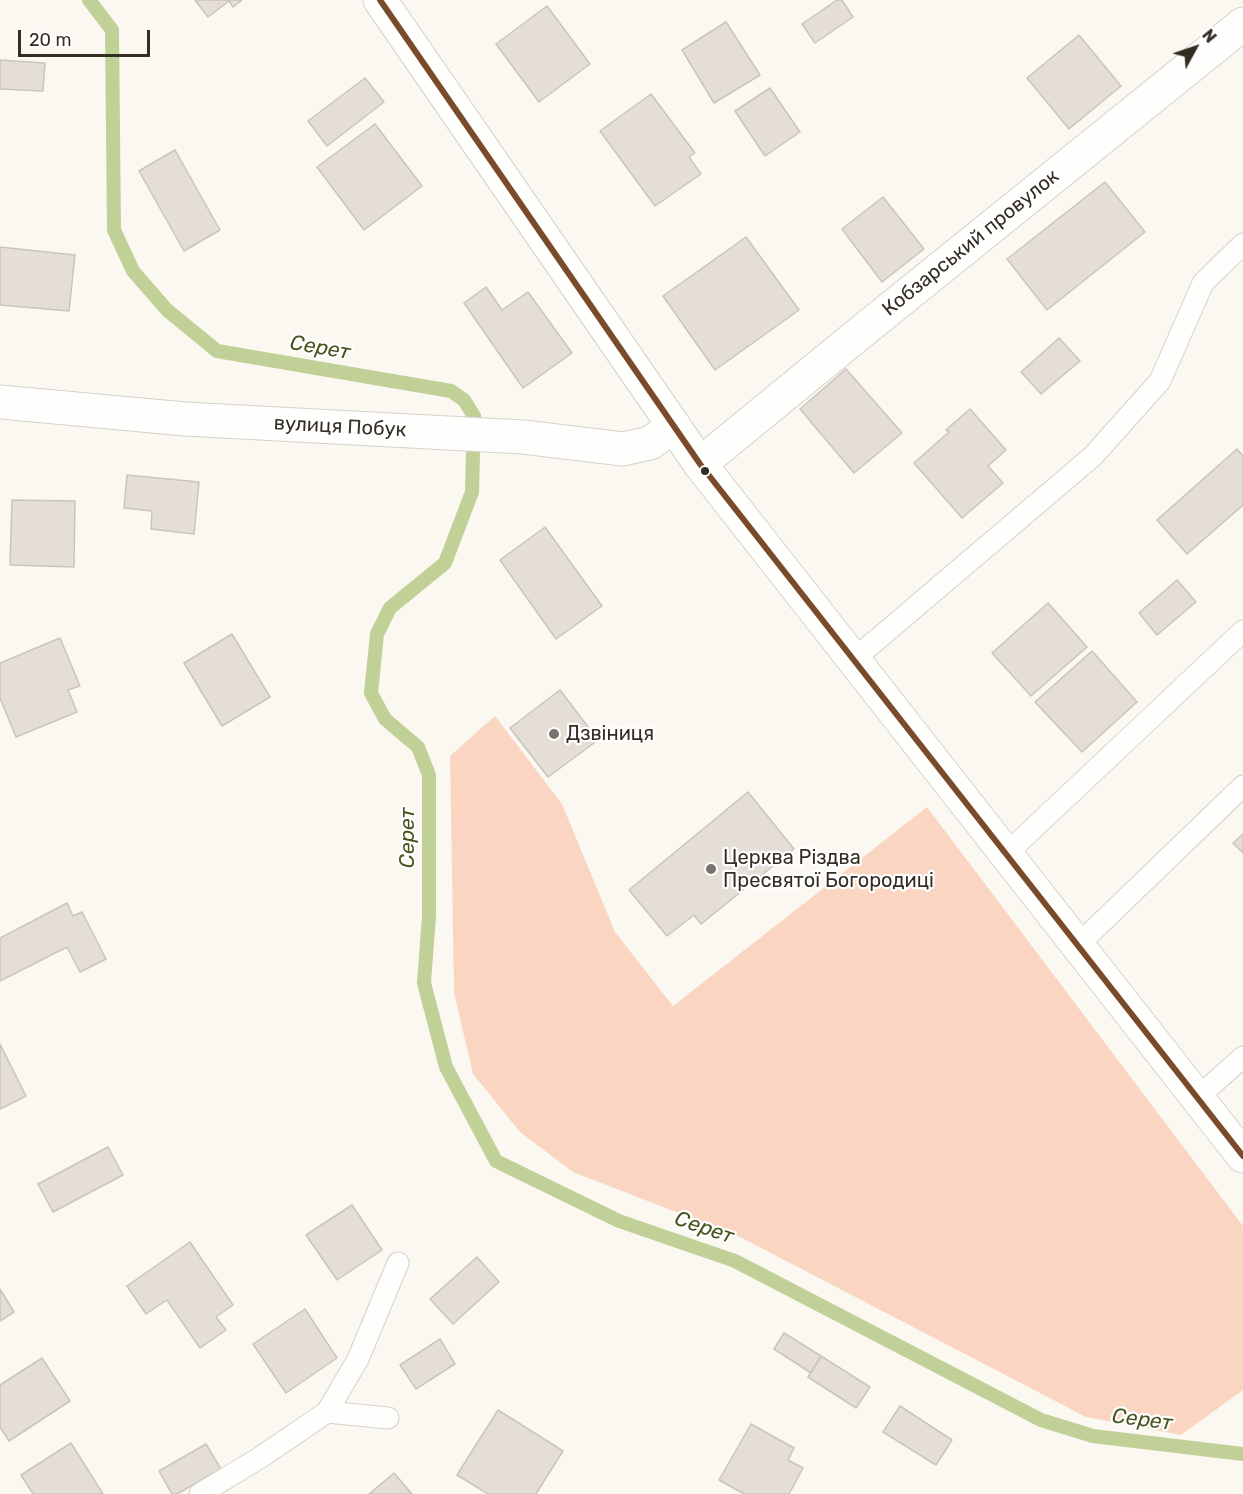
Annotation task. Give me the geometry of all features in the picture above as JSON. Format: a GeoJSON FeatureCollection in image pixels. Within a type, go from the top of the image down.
{"type":"FeatureCollection","features":[{"type":"Feature","properties":{"kind":"main road"},"geometry":{"type":"LineString","coordinates":[[380,0],[700,464],[1243,1156]]}},
{"type":"Feature","properties":{"kind":"main road","name":"Кобзарський провулок"},"geometry":{"type":"LineString","coordinates":[[700,464],[1243,24]]}},
{"type":"Feature","properties":{"kind":"main road","name":"вулиця Побук"},"geometry":{"type":"LineString","coordinates":[[0,402],[185,419],[515,437],[623,449],[650,443],[674,426]]}},
{"type":"Feature","properties":{"kind":"lane"},"geometry":{"type":"LineString","coordinates":[[853,660],[1093,456],[1160,381],[1203,283],[1243,244]]}},
{"type":"Feature","properties":{"kind":"lane"},"geometry":{"type":"LineString","coordinates":[[1005,855],[1243,631]]}},
{"type":"Feature","properties":{"kind":"lane"},"geometry":{"type":"LineString","coordinates":[[1077,946],[1243,786]]}},
{"type":"Feature","properties":{"kind":"lane"},"geometry":{"type":"LineString","coordinates":[[1197,1098],[1243,1057]]}},
{"type":"Feature","properties":{"kind":"lane"},"geometry":{"type":"LineString","coordinates":[[200,1494],[327,1412],[357,1359],[398,1263]]}},
{"type":"Feature","properties":{"kind":"lane"},"geometry":{"type":"LineString","coordinates":[[327,1412],[388,1418]]}},
{"type":"Feature","properties":{"kind":"shaded area"},"geometry":{"type":"Polygon","coordinates":[[[495,716],[562,804],[615,932],[673,1006],[927,807],[1243,1226],[1243,1390],[1181,1435],[1086,1417],[740,1237],[573,1172],[520,1132],[473,1074],[454,993],[450,756],[495,716]]]}},
{"type":"Feature","properties":{"kind":"building"},"geometry":{"type":"Polygon","coordinates":[[[195,0],[242,0],[233,7],[229,1],[208,17],[195,0]]]}},
{"type":"Feature","properties":{"kind":"building"},"geometry":{"type":"Polygon","coordinates":[[[837,0],[842,0],[853,17],[815,43],[802,24],[837,0]]]}},
{"type":"Feature","properties":{"kind":"building"},"geometry":{"type":"Polygon","coordinates":[[[547,6],[590,64],[539,102],[496,44],[547,6]]]}},
{"type":"Feature","properties":{"kind":"building"},"geometry":{"type":"Polygon","coordinates":[[[726,22],[760,75],[714,103],[682,50],[726,22]]]}},
{"type":"Feature","properties":{"kind":"building"},"geometry":{"type":"Polygon","coordinates":[[[1079,35],[1121,86],[1069,129],[1027,78],[1079,35]]]}},
{"type":"Feature","properties":{"kind":"building"},"geometry":{"type":"Polygon","coordinates":[[[0,60],[45,63],[43,91],[0,89],[0,60]]]}},
{"type":"Feature","properties":{"kind":"building"},"geometry":{"type":"Polygon","coordinates":[[[365,78],[384,102],[327,146],[308,121],[365,78]]]}},
{"type":"Feature","properties":{"kind":"building"},"geometry":{"type":"Polygon","coordinates":[[[770,88],[800,132],[765,156],[735,111],[770,88]]]}},
{"type":"Feature","properties":{"kind":"building"},"geometry":{"type":"Polygon","coordinates":[[[651,94],[695,153],[689,157],[701,174],[655,206],[600,131],[651,94]]]}},
{"type":"Feature","properties":{"kind":"building"},"geometry":{"type":"Polygon","coordinates":[[[375,124],[422,186],[364,230],[317,167],[375,124]]]}},
{"type":"Feature","properties":{"kind":"building"},"geometry":{"type":"Polygon","coordinates":[[[175,150],[220,230],[184,251],[139,171],[175,150]]]}},
{"type":"Feature","properties":{"kind":"building"},"geometry":{"type":"Polygon","coordinates":[[[1105,182],[1145,232],[1047,310],[1007,259],[1105,182]]]}},
{"type":"Feature","properties":{"kind":"building"},"geometry":{"type":"Polygon","coordinates":[[[883,197],[924,249],[882,282],[842,229],[883,197]]]}},
{"type":"Feature","properties":{"kind":"building"},"geometry":{"type":"Polygon","coordinates":[[[746,237],[799,310],[715,370],[663,296],[746,237]]]}},
{"type":"Feature","properties":{"kind":"building"},"geometry":{"type":"Polygon","coordinates":[[[0,247],[75,255],[69,311],[0,305],[0,247]]]}},
{"type":"Feature","properties":{"kind":"building"},"geometry":{"type":"Polygon","coordinates":[[[486,287],[502,310],[528,292],[572,353],[523,388],[464,303],[486,287]]]}},
{"type":"Feature","properties":{"kind":"building"},"geometry":{"type":"Polygon","coordinates":[[[1059,338],[1080,361],[1041,394],[1021,372],[1059,338]]]}},
{"type":"Feature","properties":{"kind":"building"},"geometry":{"type":"Polygon","coordinates":[[[846,369],[902,433],[854,473],[800,409],[846,369]]]}},
{"type":"Feature","properties":{"kind":"building"},"geometry":{"type":"Polygon","coordinates":[[[970,409],[1006,450],[988,466],[1003,483],[962,518],[914,463],[949,432],[946,430],[970,409]]]}},
{"type":"Feature","properties":{"kind":"building"},"geometry":{"type":"Polygon","coordinates":[[[1237,449],[1243,456],[1243,505],[1187,554],[1157,520],[1237,449]]]}},
{"type":"Feature","properties":{"kind":"building"},"geometry":{"type":"Polygon","coordinates":[[[127,475],[199,482],[194,534],[151,529],[152,511],[124,508],[127,475]]]}},
{"type":"Feature","properties":{"kind":"building"},"geometry":{"type":"Polygon","coordinates":[[[12,500],[75,501],[74,567],[10,565],[12,500]]]}},
{"type":"Feature","properties":{"kind":"building"},"geometry":{"type":"Polygon","coordinates":[[[545,527],[602,606],[556,639],[500,560],[545,527]]]}},
{"type":"Feature","properties":{"kind":"building"},"geometry":{"type":"Polygon","coordinates":[[[1177,580],[1196,602],[1157,635],[1139,613],[1177,580]]]}},
{"type":"Feature","properties":{"kind":"building"},"geometry":{"type":"Polygon","coordinates":[[[1048,603],[1087,647],[1031,696],[992,653],[1048,603]]]}},
{"type":"Feature","properties":{"kind":"building"},"geometry":{"type":"Polygon","coordinates":[[[232,634],[270,697],[222,726],[184,663],[232,634]]]}},
{"type":"Feature","properties":{"kind":"building"},"geometry":{"type":"Polygon","coordinates":[[[60,638],[80,686],[68,690],[77,712],[16,737],[0,698],[0,663],[60,638]]]}},
{"type":"Feature","properties":{"kind":"building"},"geometry":{"type":"Polygon","coordinates":[[[1092,651],[1137,702],[1082,752],[1035,702],[1092,651]]]}},
{"type":"Feature","properties":{"kind":"building","name":"Дзвіниця"},"geometry":{"type":"Polygon","coordinates":[[[560,690],[598,740],[548,777],[510,728],[560,690]]]}},
{"type":"Feature","properties":{"kind":"building","name":"Церква Різдва Пресвятої Богородиці"},"geometry":{"type":"Polygon","coordinates":[[[748,792],[794,849],[701,924],[694,915],[667,936],[629,890],[748,792]]]}},
{"type":"Feature","properties":{"kind":"building"},"geometry":{"type":"Polygon","coordinates":[[[1243,834],[1243,853],[1233,843],[1243,834]]]}},
{"type":"Feature","properties":{"kind":"building"},"geometry":{"type":"Polygon","coordinates":[[[67,903],[73,916],[82,912],[106,959],[80,972],[67,947],[0,981],[0,938],[67,903]]]}},
{"type":"Feature","properties":{"kind":"building"},"geometry":{"type":"Polygon","coordinates":[[[0,1044],[26,1096],[0,1109],[0,1044]]]}},
{"type":"Feature","properties":{"kind":"building"},"geometry":{"type":"Polygon","coordinates":[[[108,1147],[123,1175],[53,1212],[38,1184],[108,1147]]]}},
{"type":"Feature","properties":{"kind":"building"},"geometry":{"type":"Polygon","coordinates":[[[352,1205],[382,1250],[337,1280],[306,1235],[352,1205]]]}},
{"type":"Feature","properties":{"kind":"building"},"geometry":{"type":"Polygon","coordinates":[[[190,1242],[233,1305],[216,1317],[226,1330],[200,1348],[167,1300],[146,1314],[127,1286],[190,1242]]]}},
{"type":"Feature","properties":{"kind":"building"},"geometry":{"type":"Polygon","coordinates":[[[477,1257],[499,1282],[453,1324],[430,1299],[477,1257]]]}},
{"type":"Feature","properties":{"kind":"building"},"geometry":{"type":"Polygon","coordinates":[[[0,1289],[14,1312],[0,1321],[0,1289]]]}},
{"type":"Feature","properties":{"kind":"building"},"geometry":{"type":"Polygon","coordinates":[[[305,1309],[337,1358],[286,1393],[253,1344],[305,1309]]]}},
{"type":"Feature","properties":{"kind":"building"},"geometry":{"type":"Polygon","coordinates":[[[784,1333],[821,1356],[811,1373],[774,1349],[784,1333]]]}},
{"type":"Feature","properties":{"kind":"building"},"geometry":{"type":"Polygon","coordinates":[[[440,1339],[455,1364],[416,1389],[400,1365],[440,1339]]]}},
{"type":"Feature","properties":{"kind":"building"},"geometry":{"type":"Polygon","coordinates":[[[821,1356],[870,1387],[856,1408],[808,1377],[821,1356]]]}},
{"type":"Feature","properties":{"kind":"building"},"geometry":{"type":"Polygon","coordinates":[[[42,1358],[70,1401],[9,1441],[0,1427],[0,1385],[42,1358]]]}},
{"type":"Feature","properties":{"kind":"building"},"geometry":{"type":"Polygon","coordinates":[[[900,1406],[952,1440],[936,1465],[883,1432],[900,1406]]]}},
{"type":"Feature","properties":{"kind":"building"},"geometry":{"type":"Polygon","coordinates":[[[498,1410],[563,1451],[536,1494],[488,1494],[457,1475],[498,1410]]]}},
{"type":"Feature","properties":{"kind":"building"},"geometry":{"type":"Polygon","coordinates":[[[751,1424],[794,1448],[788,1460],[803,1468],[789,1494],[744,1494],[719,1480],[751,1424]]]}},
{"type":"Feature","properties":{"kind":"building"},"geometry":{"type":"Polygon","coordinates":[[[71,1443],[103,1494],[33,1494],[21,1475],[71,1443]]]}},
{"type":"Feature","properties":{"kind":"building"},"geometry":{"type":"Polygon","coordinates":[[[206,1444],[221,1469],[177,1494],[172,1494],[159,1471],[206,1444]]]}},
{"type":"Feature","properties":{"kind":"building"},"geometry":{"type":"Polygon","coordinates":[[[394,1473],[412,1494],[369,1494],[394,1473]]]}},
{"type":"Feature","properties":{"kind":"waterway","name":"Серет"},"geometry":{"type":"LineString","coordinates":[[89,0],[112,30],[114,230],[133,271],[167,310],[217,351],[451,391],[464,400],[474,416],[472,492],[445,563],[390,608],[377,634],[371,693],[385,719],[418,747],[429,775],[429,916],[424,983],[446,1067],[496,1161],[619,1221],[735,1261],[1041,1420],[1093,1436],[1243,1454]]}},
{"type":"Feature","properties":{"kind":"transit line"},"geometry":{"type":"LineString","coordinates":[[380,0],[700,464],[1243,1156]]}},
{"type":"Feature","properties":{"kind":"place","name":"Дзвіниця"},"geometry":{"type":"Point","coordinates":[554,734]}},
{"type":"Feature","properties":{"kind":"place","name":"Церква Різдва Пресвятої Богородиці"},"geometry":{"type":"Point","coordinates":[711,869]}}]}
